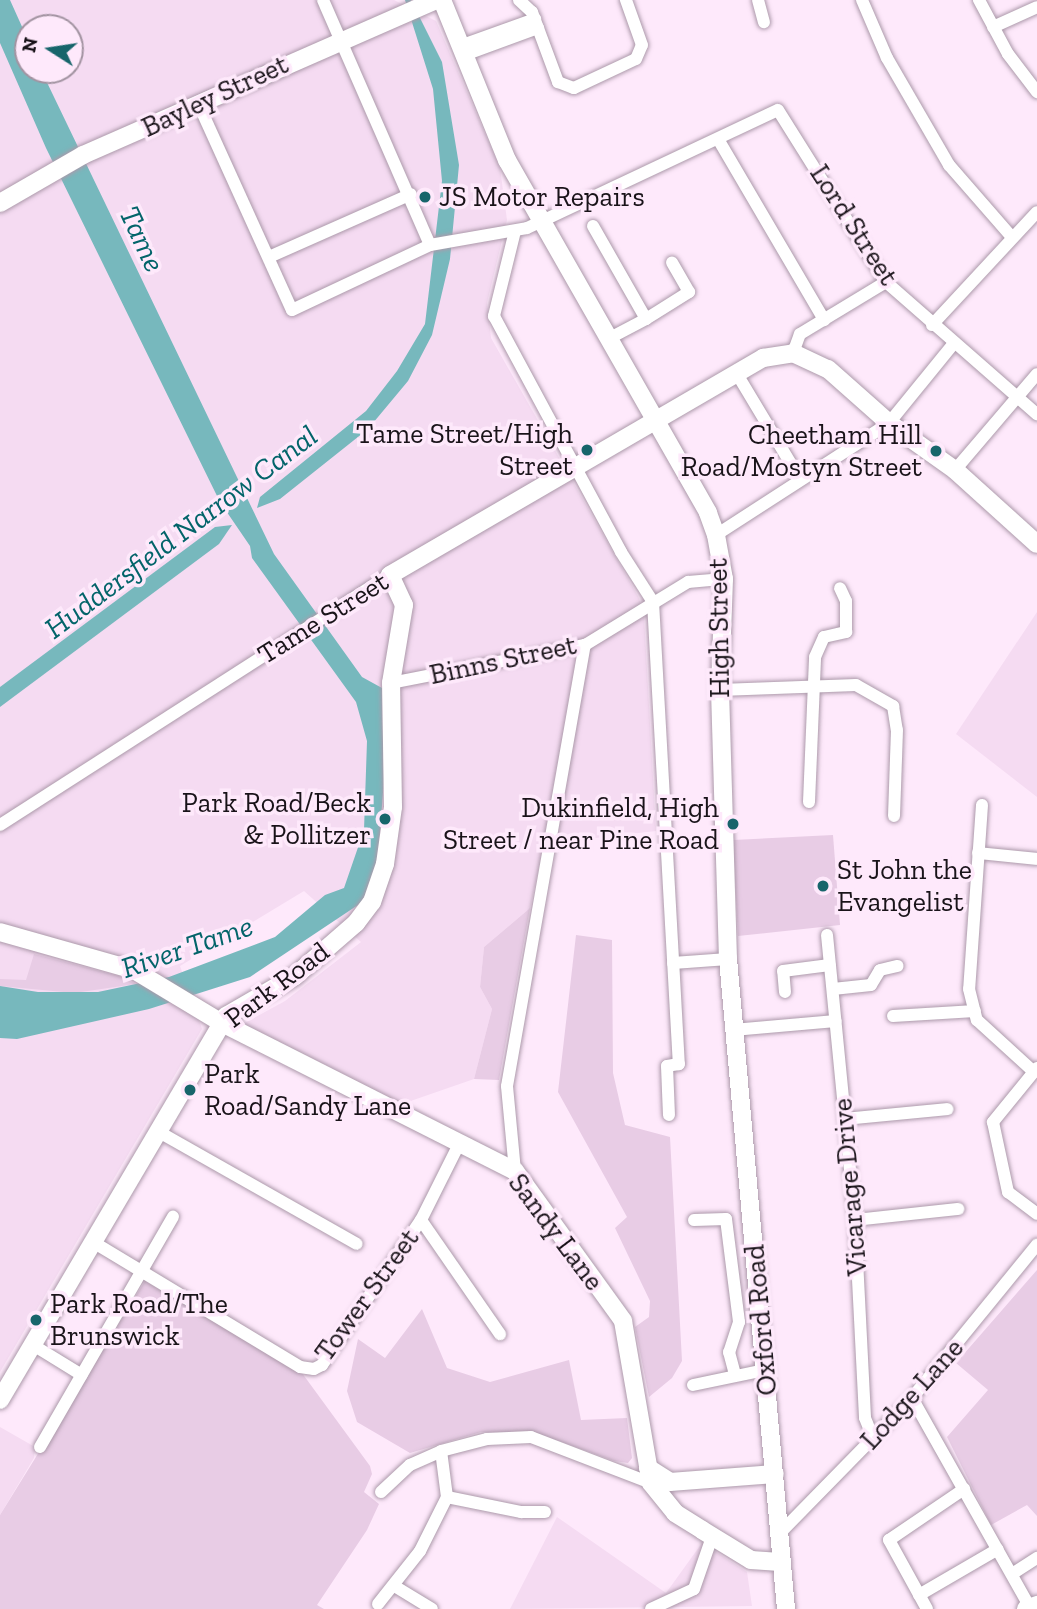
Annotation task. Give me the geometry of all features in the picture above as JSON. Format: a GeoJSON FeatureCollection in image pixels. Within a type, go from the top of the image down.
{"type":"FeatureCollection","features":[{"type":"Feature","properties":{"kind":"main road","name":"High Street"},"geometry":{"type":"LineString","coordinates":[[442,0],[507,160],[654,424],[708,513],[716,535],[724,579],[720,690],[728,959],[733,1030]]}},
{"type":"Feature","properties":{"kind":"main road","name":"Bayley Street"},"geometry":{"type":"LineString","coordinates":[[0,203],[83,155],[340,39],[428,3]]}},
{"type":"Feature","properties":{"kind":"main road","name":"Tame Street"},"geometry":{"type":"LineString","coordinates":[[390,575],[575,466],[654,424],[763,358],[793,353]]}},
{"type":"Feature","properties":{"kind":"main road"},"geometry":{"type":"LineString","coordinates":[[793,353],[828,369],[889,424],[956,470],[1037,544]]}},
{"type":"Feature","properties":{"kind":"main road","name":"Park Road"},"geometry":{"type":"LineString","coordinates":[[0,1400],[222,1023],[232,1012],[295,976],[356,923],[372,902],[385,864],[393,807],[391,683],[404,605],[390,575]]}},
{"type":"Feature","properties":{"kind":"main road","name":"Sandy Lane"},"geometry":{"type":"LineString","coordinates":[[0,932],[134,970],[195,1009],[515,1171],[623,1321],[649,1475],[675,1513],[751,1560],[780,1562]]}},
{"type":"Feature","properties":{"kind":"main road","name":"Oxford Road"},"geometry":{"type":"LineString","coordinates":[[733,1030],[775,1474],[782,1608]]}},
{"type":"Feature","properties":{"kind":"main road"},"geometry":{"type":"LineString","coordinates":[[649,1475],[670,1482],[775,1474]]}},
{"type":"Feature","properties":{"kind":"main road"},"geometry":{"type":"LineString","coordinates":[[675,1513],[679,1490],[691,1481]]}},
{"type":"Feature","properties":{"kind":"street"},"geometry":{"type":"LineString","coordinates":[[323,0],[411,194],[430,245]]}},
{"type":"Feature","properties":{"kind":"street"},"geometry":{"type":"LineString","coordinates":[[519,0],[537,24],[558,82],[574,88],[636,59],[642,45],[626,0]]}},
{"type":"Feature","properties":{"kind":"street"},"geometry":{"type":"LineString","coordinates":[[758,0],[764,22]]}},
{"type":"Feature","properties":{"kind":"street"},"geometry":{"type":"LineString","coordinates":[[862,0],[887,58],[949,165],[1011,236]]}},
{"type":"Feature","properties":{"kind":"street"},"geometry":{"type":"LineString","coordinates":[[979,0],[993,27],[1037,92]]}},
{"type":"Feature","properties":{"kind":"street"},"geometry":{"type":"LineString","coordinates":[[993,27],[1037,7]]}},
{"type":"Feature","properties":{"kind":"street"},"geometry":{"type":"LineString","coordinates":[[462,51],[537,24]]}},
{"type":"Feature","properties":{"kind":"street"},"geometry":{"type":"LineString","coordinates":[[198,103],[292,310],[430,245],[515,231],[540,221],[718,139],[824,320]]}},
{"type":"Feature","properties":{"kind":"street","name":"Lord Street"},"geometry":{"type":"LineString","coordinates":[[718,139],[778,110],[886,282],[1037,414]]}},
{"type":"Feature","properties":{"kind":"street"},"geometry":{"type":"LineString","coordinates":[[269,257],[411,194]]}},
{"type":"Feature","properties":{"kind":"street"},"geometry":{"type":"LineString","coordinates":[[932,324],[1011,236],[1037,212]]}},
{"type":"Feature","properties":{"kind":"street"},"geometry":{"type":"LineString","coordinates":[[593,226],[646,319]]}},
{"type":"Feature","properties":{"kind":"street"},"geometry":{"type":"LineString","coordinates":[[515,231],[494,316],[653,602],[679,1064],[667,1066],[669,1115]]}},
{"type":"Feature","properties":{"kind":"street"},"geometry":{"type":"LineString","coordinates":[[608,339],[689,292],[672,263]]}},
{"type":"Feature","properties":{"kind":"street"},"geometry":{"type":"LineString","coordinates":[[793,353],[800,334],[886,282]]}},
{"type":"Feature","properties":{"kind":"street"},"geometry":{"type":"LineString","coordinates":[[716,535],[889,424],[954,342]]}},
{"type":"Feature","properties":{"kind":"street"},"geometry":{"type":"LineString","coordinates":[[737,374],[800,479]]}},
{"type":"Feature","properties":{"kind":"street"},"geometry":{"type":"LineString","coordinates":[[956,470],[1037,374]]}},
{"type":"Feature","properties":{"kind":"street","name":"Tame Street"},"geometry":{"type":"LineString","coordinates":[[0,825],[390,575]]}},
{"type":"Feature","properties":{"kind":"street","name":"Binns Street"},"geometry":{"type":"LineString","coordinates":[[391,683],[585,645],[688,582],[724,579]]}},
{"type":"Feature","properties":{"kind":"street"},"geometry":{"type":"LineString","coordinates":[[809,802],[813,686],[818,642],[846,632],[846,601],[840,588]]}},
{"type":"Feature","properties":{"kind":"street"},"geometry":{"type":"LineString","coordinates":[[515,1171],[507,1086],[585,645]]}},
{"type":"Feature","properties":{"kind":"street"},"geometry":{"type":"LineString","coordinates":[[720,690],[856,685],[893,706],[897,730],[894,816]]}},
{"type":"Feature","properties":{"kind":"street"},"geometry":{"type":"LineString","coordinates":[[982,805],[969,948],[969,989],[977,1020],[1035,1070],[993,1122],[1008,1192],[1037,1214]]}},
{"type":"Feature","properties":{"kind":"street"},"geometry":{"type":"LineString","coordinates":[[978,853],[1037,859]]}},
{"type":"Feature","properties":{"kind":"street","name":"Vicarage Drive"},"geometry":{"type":"LineString","coordinates":[[827,935],[855,1220],[865,1418],[873,1438]]}},
{"type":"Feature","properties":{"kind":"street"},"geometry":{"type":"LineString","coordinates":[[673,963],[728,959]]}},
{"type":"Feature","properties":{"kind":"street"},"geometry":{"type":"LineString","coordinates":[[785,992],[783,971],[830,965]]}},
{"type":"Feature","properties":{"kind":"street"},"geometry":{"type":"LineString","coordinates":[[832,989],[871,985],[880,970],[898,966]]}},
{"type":"Feature","properties":{"kind":"street"},"geometry":{"type":"LineString","coordinates":[[893,1016],[975,1011]]}},
{"type":"Feature","properties":{"kind":"street"},"geometry":{"type":"LineString","coordinates":[[733,1030],[836,1021]]}},
{"type":"Feature","properties":{"kind":"street"},"geometry":{"type":"LineString","coordinates":[[845,1119],[948,1109]]}},
{"type":"Feature","properties":{"kind":"street"},"geometry":{"type":"LineString","coordinates":[[159,1132],[357,1244]]}},
{"type":"Feature","properties":{"kind":"street","name":"Tower Street"},"geometry":{"type":"LineString","coordinates":[[93,1241],[300,1367],[314,1369],[322,1365],[421,1220],[460,1142]]}},
{"type":"Feature","properties":{"kind":"street"},"geometry":{"type":"LineString","coordinates":[[855,1220],[958,1209]]}},
{"type":"Feature","properties":{"kind":"street"},"geometry":{"type":"LineString","coordinates":[[40,1447],[173,1217]]}},
{"type":"Feature","properties":{"kind":"street"},"geometry":{"type":"LineString","coordinates":[[694,1220],[726,1219],[739,1322],[730,1352],[735,1375]]}},
{"type":"Feature","properties":{"kind":"street"},"geometry":{"type":"LineString","coordinates":[[421,1220],[500,1334]]}},
{"type":"Feature","properties":{"kind":"street","name":"Lodge Lane"},"geometry":{"type":"LineString","coordinates":[[778,1535],[912,1398],[1037,1245]]}},
{"type":"Feature","properties":{"kind":"street"},"geometry":{"type":"LineString","coordinates":[[33,1345],[82,1375]]}},
{"type":"Feature","properties":{"kind":"street"},"geometry":{"type":"LineString","coordinates":[[693,1385],[765,1370]]}},
{"type":"Feature","properties":{"kind":"street"},"geometry":{"type":"LineString","coordinates":[[912,1398],[1031,1607]]}},
{"type":"Feature","properties":{"kind":"street"},"geometry":{"type":"LineString","coordinates":[[381,1492],[410,1465],[441,1451],[486,1439],[531,1437],[649,1475]]}},
{"type":"Feature","properties":{"kind":"street"},"geometry":{"type":"LineString","coordinates":[[378,1604],[396,1587],[447,1497],[441,1451]]}},
{"type":"Feature","properties":{"kind":"street"},"geometry":{"type":"LineString","coordinates":[[926,1609],[889,1541],[964,1489]]}},
{"type":"Feature","properties":{"kind":"street"},"geometry":{"type":"LineString","coordinates":[[447,1497],[521,1512],[545,1512]]}},
{"type":"Feature","properties":{"kind":"street"},"geometry":{"type":"LineString","coordinates":[[650,1609],[694,1589],[712,1536]]}},
{"type":"Feature","properties":{"kind":"street"},"geometry":{"type":"LineString","coordinates":[[919,1595],[998,1549]]}},
{"type":"Feature","properties":{"kind":"street"},"geometry":{"type":"LineString","coordinates":[[1012,1574],[1037,1558]]}},
{"type":"Feature","properties":{"kind":"street"},"geometry":{"type":"LineString","coordinates":[[396,1587],[432,1609]]}},
{"type":"Feature","properties":{"kind":"shaded area"},"geometry":{"type":"Polygon","coordinates":[[[0,0],[394,0],[436,21],[500,168],[507,220],[487,303],[491,338],[639,598],[644,616],[656,831],[544,844],[530,908],[484,947],[480,987],[492,1009],[474,1079],[402,1104],[243,1024],[285,1001],[361,942],[304,891],[180,966],[202,1029],[0,1372],[0,0]]]}},
{"type":"Feature","properties":{"kind":"shaded area"},"geometry":{"type":"Polygon","coordinates":[[[1037,612],[1037,797],[956,734],[1037,612]]]}},
{"type":"Feature","properties":{"kind":"shaded area"},"geometry":{"type":"Polygon","coordinates":[[[833,835],[840,925],[738,936],[733,840],[833,835]]]}},
{"type":"Feature","properties":{"kind":"shaded area"},"geometry":{"type":"Polygon","coordinates":[[[530,908],[499,1080],[474,1079],[492,1009],[480,987],[484,947],[530,908]]]}},
{"type":"Feature","properties":{"kind":"shaded area"},"geometry":{"type":"Polygon","coordinates":[[[576,935],[612,940],[613,1073],[625,1125],[670,1137],[682,1361],[672,1378],[649,1397],[635,1327],[649,1317],[650,1301],[615,1228],[627,1217],[558,1092],[576,935]]]}},
{"type":"Feature","properties":{"kind":"shaded area"},"geometry":{"type":"Polygon","coordinates":[[[34,954],[119,976],[136,984],[74,993],[0,986],[0,979],[26,980],[34,954]]]}},
{"type":"Feature","properties":{"kind":"shaded area"},"geometry":{"type":"Polygon","coordinates":[[[1037,1270],[1037,1516],[1027,1505],[991,1525],[947,1437],[988,1390],[956,1363],[1037,1270]]]}},
{"type":"Feature","properties":{"kind":"shaded area"},"geometry":{"type":"Polygon","coordinates":[[[145,1281],[302,1373],[370,1466],[372,1474],[364,1492],[379,1504],[367,1530],[317,1605],[324,1609],[0,1609],[0,1515],[145,1281]]]}},
{"type":"Feature","properties":{"kind":"shaded area"},"geometry":{"type":"Polygon","coordinates":[[[422,1309],[447,1368],[490,1382],[569,1360],[581,1420],[627,1418],[632,1458],[628,1463],[614,1461],[534,1432],[481,1432],[410,1453],[357,1422],[347,1391],[358,1339],[385,1358],[422,1309]]]}},
{"type":"Feature","properties":{"kind":"shaded area"},"geometry":{"type":"Polygon","coordinates":[[[0,1427],[35,1447],[34,1458],[0,1515],[0,1427]]]}},
{"type":"Feature","properties":{"kind":"shaded area"},"geometry":{"type":"Polygon","coordinates":[[[557,1517],[666,1593],[702,1543],[747,1572],[752,1606],[510,1609],[557,1517]]]}},
{"type":"Feature","properties":{"kind":"water"},"geometry":{"type":"Polygon","coordinates":[[[0,0],[10,0],[16,14],[14,14],[14,75],[0,43],[0,0]]]}},
{"type":"Feature","properties":{"kind":"water"},"geometry":{"type":"Polygon","coordinates":[[[405,0],[411,0],[442,62],[459,165],[450,259],[432,335],[408,381],[368,429],[280,499],[257,508],[260,497],[366,411],[397,371],[425,324],[442,181],[433,89],[405,0]]]}},
{"type":"Feature","properties":{"kind":"water"},"geometry":{"type":"Polygon","coordinates":[[[18,84],[48,84],[274,554],[362,677],[382,688],[384,779],[378,859],[364,901],[250,977],[149,1009],[17,1039],[0,1038],[0,986],[38,992],[98,992],[169,977],[275,937],[325,895],[344,888],[364,830],[367,741],[356,702],[252,558],[250,546],[220,502],[46,148],[18,84]]]}},
{"type":"Feature","properties":{"kind":"water"},"geometry":{"type":"Polygon","coordinates":[[[232,525],[219,544],[0,707],[0,687],[215,527],[232,525]]]}},
{"type":"Feature","properties":{"kind":"place","name":"JS Motor Repairs"},"geometry":{"type":"Point","coordinates":[425,197]}},
{"type":"Feature","properties":{"kind":"place","name":"Tame Street/High Street"},"geometry":{"type":"Point","coordinates":[587,450]}},
{"type":"Feature","properties":{"kind":"place","name":"Cheetham Hill Road/Mostyn Street"},"geometry":{"type":"Point","coordinates":[936,451]}},
{"type":"Feature","properties":{"kind":"place","name":"Park Road/Beck & Pollitzer"},"geometry":{"type":"Point","coordinates":[385,819]}},
{"type":"Feature","properties":{"kind":"place","name":"Dukinfield, High Street / near Pine Road"},"geometry":{"type":"Point","coordinates":[733,824]}},
{"type":"Feature","properties":{"kind":"place","name":"St John the Evangelist"},"geometry":{"type":"Point","coordinates":[823,886]}},
{"type":"Feature","properties":{"kind":"place","name":"Park Road/Sandy Lane"},"geometry":{"type":"Point","coordinates":[190,1090]}},
{"type":"Feature","properties":{"kind":"place","name":"Park Road/The Brunswick"},"geometry":{"type":"Point","coordinates":[36,1320]}},
{"type":"Feature","properties":{"kind":"water label","name":"Tame"},"geometry":{"type":"Point","coordinates":[142,239]}},
{"type":"Feature","properties":{"kind":"water label","name":"Huddersfield Narrow Canal"},"geometry":{"type":"Point","coordinates":[181,532]}},
{"type":"Feature","properties":{"kind":"water label","name":"River Tame"},"geometry":{"type":"Point","coordinates":[187,947]}}]}
